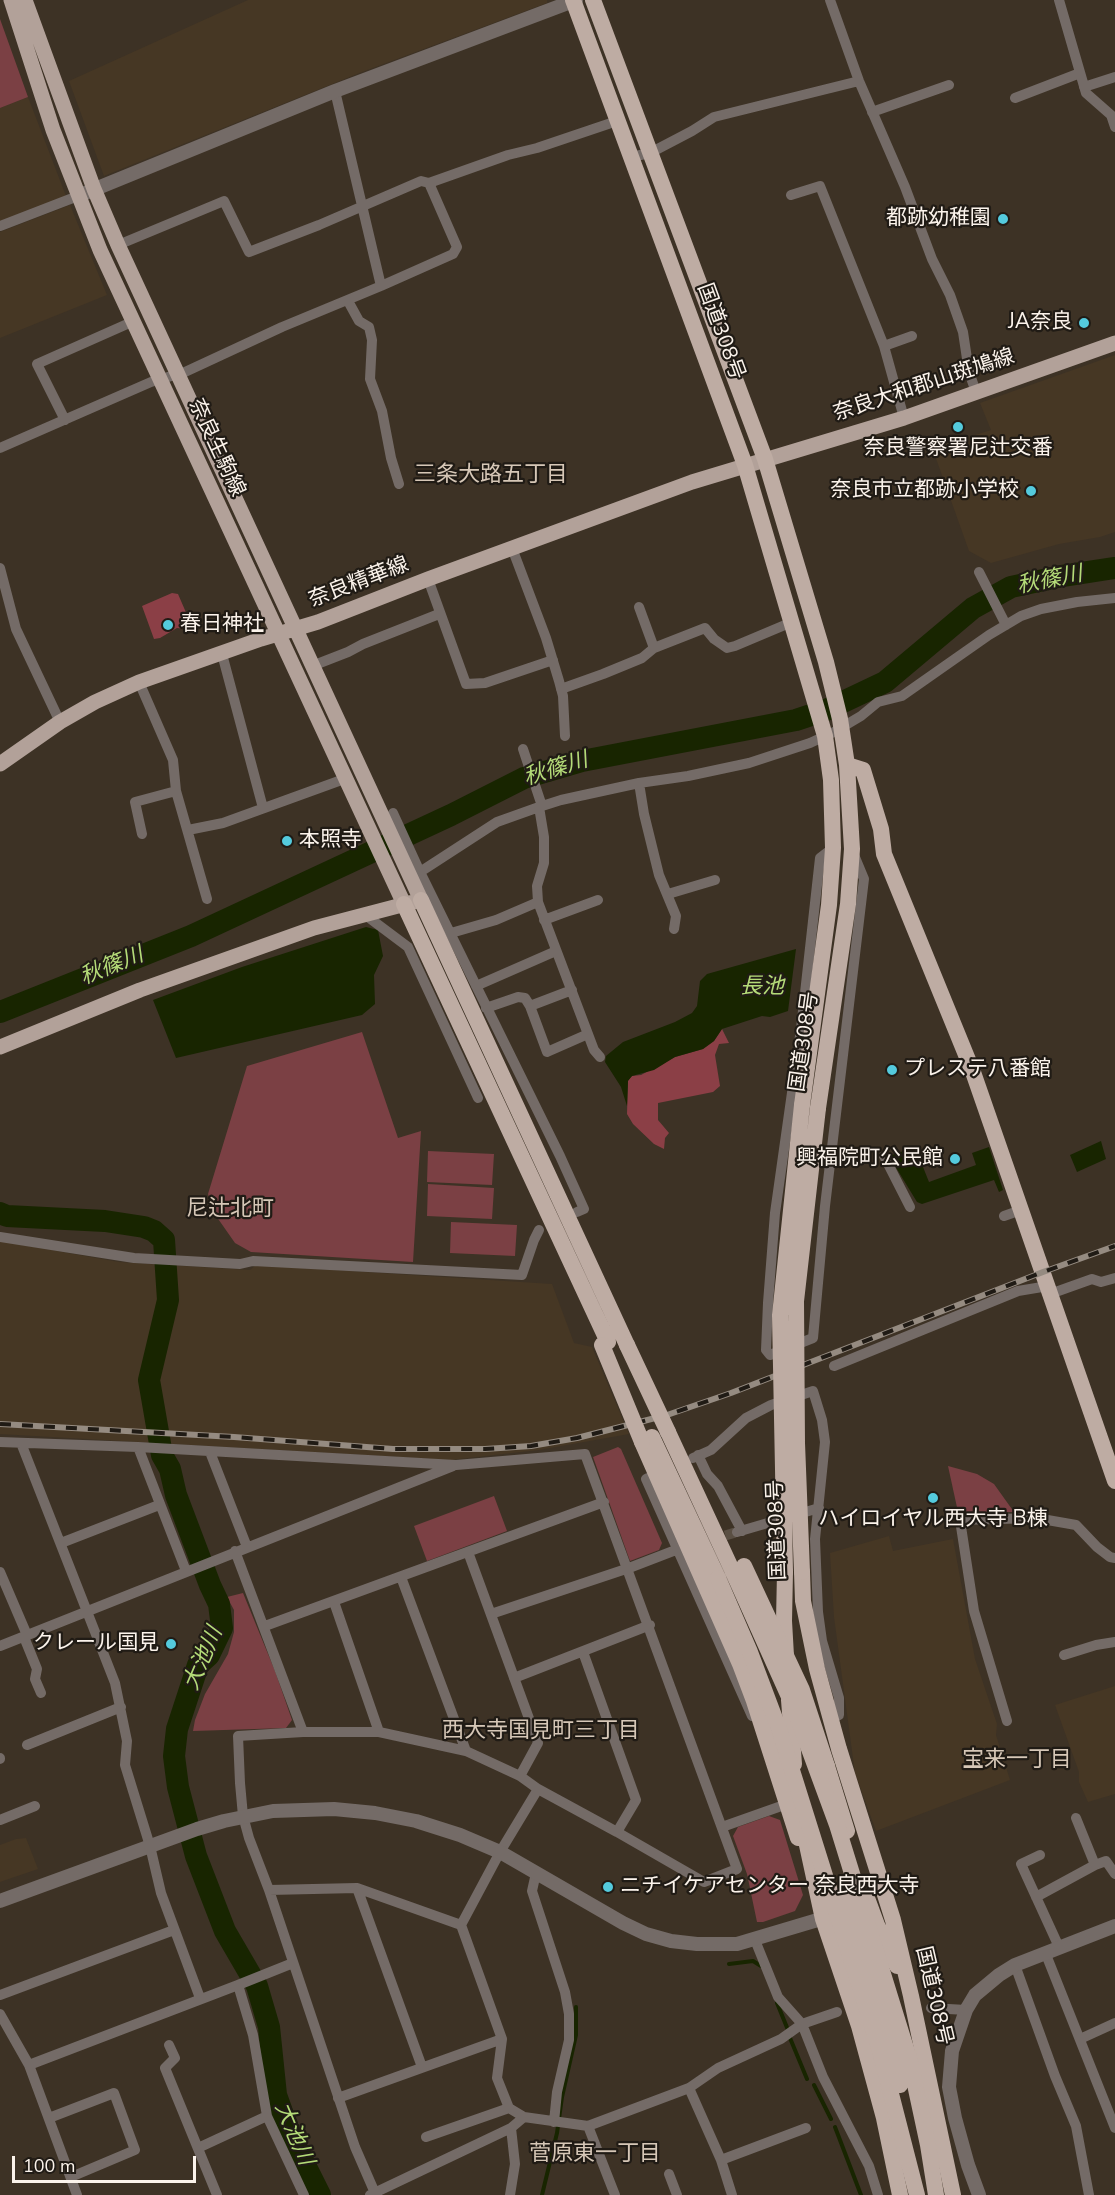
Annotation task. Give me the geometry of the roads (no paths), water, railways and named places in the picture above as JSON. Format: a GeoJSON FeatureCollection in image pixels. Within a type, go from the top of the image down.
{"type":"FeatureCollection","features":[{"type":"Feature","properties":{"kind":"highway","name":"国道308号"},"geometry":{"type":"LineString","coordinates":[[574,0],[745,465],[824,733],[831,780],[833,848],[810,1107]]}},
{"type":"Feature","properties":{"kind":"highway","name":"国道308号"},"geometry":{"type":"LineString","coordinates":[[593,0],[765,459],[831,680],[848,765],[852,849],[848,904],[810,1107],[780,1315],[794,1572],[831,1719],[886,1897],[911,1996],[953,2195]]}},
{"type":"Feature","properties":{"kind":"highway"},"geometry":{"type":"LineString","coordinates":[[848,765],[863,770],[881,829],[884,854],[973,1072],[1115,1481]]}},
{"type":"Feature","properties":{"kind":"highway"},"geometry":{"type":"LineString","coordinates":[[833,848],[873,849],[884,854]]}},
{"type":"Feature","properties":{"kind":"highway","name":"国道308号"},"geometry":{"type":"LineString","coordinates":[[421,900],[627,1345],[654,1437],[732,1572],[794,1708],[837,1825],[910,2061],[926,2134],[936,2195]]}},
{"type":"Feature","properties":{"kind":"highway"},"geometry":{"type":"LineString","coordinates":[[404,904],[558,1233],[605,1343],[654,1437],[754,1701],[823,1919]]}},
{"type":"Feature","properties":{"kind":"highway","name":"国道308号"},"geometry":{"type":"LineString","coordinates":[[732,1572],[750,1652],[779,1729],[880,2051],[918,2195]]}},
{"type":"Feature","properties":{"kind":"highway"},"geometry":{"type":"LineString","coordinates":[[732,1572],[802,1690],[869,1904],[911,1996]]}},
{"type":"Feature","properties":{"kind":"highway","name":"国道308号"},"geometry":{"type":"LineString","coordinates":[[794,1572],[784,1621],[799,1810],[823,1919],[859,2026],[884,2118],[900,2195]]}},
{"type":"Feature","properties":{"kind":"highway"},"geometry":{"type":"LineString","coordinates":[[784,1621],[814,1788],[889,2037],[903,2101],[918,2195]]}},
{"type":"Feature","properties":{"kind":"main road","name":"奈良生駒線"},"geometry":{"type":"LineString","coordinates":[[11,0],[53,130],[100,250],[404,904]]}},
{"type":"Feature","properties":{"kind":"main road","name":"奈良生駒線"},"geometry":{"type":"LineString","coordinates":[[25,0],[94,189],[118,245],[295,630],[414,872],[421,900]]}},
{"type":"Feature","properties":{"kind":"main road","name":"奈良大和郡山斑鳩線"},"geometry":{"type":"LineString","coordinates":[[745,465],[904,417],[1115,343]]}},
{"type":"Feature","properties":{"kind":"main road","name":"奈良精華線"},"geometry":{"type":"LineString","coordinates":[[0,764],[60,722],[95,702],[139,682],[295,630],[692,482],[745,465]]}},
{"type":"Feature","properties":{"kind":"main road"},"geometry":{"type":"LineString","coordinates":[[0,1047],[140,990],[314,928],[421,900]]}},
{"type":"Feature","properties":{"kind":"street"},"geometry":{"type":"LineString","coordinates":[[0,226],[335,91],[574,0]]}},
{"type":"Feature","properties":{"kind":"street"},"geometry":{"type":"LineString","coordinates":[[830,0],[859,81],[906,187],[932,259],[953,304],[963,332],[969,372],[976,392]]}},
{"type":"Feature","properties":{"kind":"street"},"geometry":{"type":"LineString","coordinates":[[1059,0],[1086,93],[1113,114],[1115,127]]}},
{"type":"Feature","properties":{"kind":"street"},"geometry":{"type":"LineString","coordinates":[[1015,98],[1080,73]]}},
{"type":"Feature","properties":{"kind":"street"},"geometry":{"type":"LineString","coordinates":[[1084,87],[1115,76]]}},
{"type":"Feature","properties":{"kind":"street"},"geometry":{"type":"LineString","coordinates":[[631,158],[650,153],[714,117],[859,81]]}},
{"type":"Feature","properties":{"kind":"street"},"geometry":{"type":"LineString","coordinates":[[872,112],[949,85]]}},
{"type":"Feature","properties":{"kind":"street"},"geometry":{"type":"LineString","coordinates":[[335,91],[381,286]]}},
{"type":"Feature","properties":{"kind":"street"},"geometry":{"type":"LineString","coordinates":[[118,245],[224,201],[249,252],[363,207],[421,181],[429,183],[508,155],[537,148],[617,121]]}},
{"type":"Feature","properties":{"kind":"street"},"geometry":{"type":"LineString","coordinates":[[0,448],[160,378],[177,375],[282,327],[348,301],[453,254],[457,247],[429,183]]}},
{"type":"Feature","properties":{"kind":"street"},"geometry":{"type":"LineString","coordinates":[[790,195],[820,186],[884,346],[904,417]]}},
{"type":"Feature","properties":{"kind":"street"},"geometry":{"type":"LineString","coordinates":[[348,301],[359,321],[369,327],[372,340],[370,379],[382,411],[391,458],[399,484]]}},
{"type":"Feature","properties":{"kind":"street"},"geometry":{"type":"LineString","coordinates":[[65,420],[37,364],[134,321]]}},
{"type":"Feature","properties":{"kind":"street"},"geometry":{"type":"LineString","coordinates":[[884,346],[912,336]]}},
{"type":"Feature","properties":{"kind":"street"},"geometry":{"type":"LineString","coordinates":[[512,548],[553,660],[561,689],[565,736]]}},
{"type":"Feature","properties":{"kind":"street"},"geometry":{"type":"LineString","coordinates":[[0,568],[16,630],[60,722]]}},
{"type":"Feature","properties":{"kind":"street"},"geometry":{"type":"LineString","coordinates":[[980,574],[1006,623]]}},
{"type":"Feature","properties":{"kind":"street"},"geometry":{"type":"LineString","coordinates":[[428,579],[466,684],[486,683],[553,660]]}},
{"type":"Feature","properties":{"kind":"street"},"geometry":{"type":"LineString","coordinates":[[577,1212],[584,1209],[560,1156],[519,1081],[451,933],[414,872],[497,822],[540,805],[639,783],[688,776],[748,763],[861,716],[878,702],[902,696],[1006,623],[1021,616],[1041,609],[1077,602],[1115,598]]}},
{"type":"Feature","properties":{"kind":"street"},"geometry":{"type":"LineString","coordinates":[[639,607],[654,648]]}},
{"type":"Feature","properties":{"kind":"street"},"geometry":{"type":"LineString","coordinates":[[312,666],[439,614]]}},
{"type":"Feature","properties":{"kind":"street"},"geometry":{"type":"LineString","coordinates":[[561,689],[642,658],[654,648],[705,628],[714,639],[727,648],[792,622]]}},
{"type":"Feature","properties":{"kind":"street"},"geometry":{"type":"LineString","coordinates":[[222,654],[263,808]]}},
{"type":"Feature","properties":{"kind":"street"},"geometry":{"type":"LineString","coordinates":[[139,682],[173,760],[176,792],[207,899]]}},
{"type":"Feature","properties":{"kind":"street"},"geometry":{"type":"LineString","coordinates":[[524,751],[540,805],[544,837],[544,863],[537,886],[538,902],[594,1050],[600,1057]]}},
{"type":"Feature","properties":{"kind":"street"},"geometry":{"type":"LineString","coordinates":[[188,830],[223,823],[347,778]]}},
{"type":"Feature","properties":{"kind":"street"},"geometry":{"type":"LineString","coordinates":[[639,783],[657,865],[676,916],[674,929]]}},
{"type":"Feature","properties":{"kind":"street"},"geometry":{"type":"LineString","coordinates":[[142,834],[135,802],[176,792]]}},
{"type":"Feature","properties":{"kind":"street"},"geometry":{"type":"LineString","coordinates":[[833,848],[820,858],[801,1029],[775,1213],[766,1350],[770,1355],[813,1338],[825,1206],[864,879],[852,849]]}},
{"type":"Feature","properties":{"kind":"street"},"geometry":{"type":"LineString","coordinates":[[668,894],[715,880]]}},
{"type":"Feature","properties":{"kind":"street"},"geometry":{"type":"LineString","coordinates":[[544,920],[598,900]]}},
{"type":"Feature","properties":{"kind":"street"},"geometry":{"type":"LineString","coordinates":[[451,933],[496,920],[538,902]]}},
{"type":"Feature","properties":{"kind":"street"},"geometry":{"type":"LineString","coordinates":[[364,914],[408,947],[478,1098]]}},
{"type":"Feature","properties":{"kind":"street"},"geometry":{"type":"LineString","coordinates":[[476,986],[556,951]]}},
{"type":"Feature","properties":{"kind":"street"},"geometry":{"type":"LineString","coordinates":[[530,1006],[572,990]]}},
{"type":"Feature","properties":{"kind":"street"},"geometry":{"type":"LineString","coordinates":[[486,1008],[518,997],[525,998],[548,1052],[588,1034]]}},
{"type":"Feature","properties":{"kind":"street"},"geometry":{"type":"LineString","coordinates":[[884,1156],[910,1207]]}},
{"type":"Feature","properties":{"kind":"street"},"geometry":{"type":"LineString","coordinates":[[1004,1216],[1021,1210]]}},
{"type":"Feature","properties":{"kind":"street"},"geometry":{"type":"LineString","coordinates":[[0,1237],[134,1258],[240,1264],[253,1261],[522,1275],[539,1230]]}},
{"type":"Feature","properties":{"kind":"street"},"geometry":{"type":"LineString","coordinates":[[834,1366],[1018,1291],[1049,1290],[1092,1279],[1101,1282],[1115,1278]]}},
{"type":"Feature","properties":{"kind":"street"},"geometry":{"type":"LineString","coordinates":[[819,1508],[739,1532],[718,1486],[696,1457],[711,1450],[746,1418],[771,1405],[813,1391],[822,1420],[825,1442],[819,1508],[815,1539],[822,1641],[839,1698],[839,1715],[831,1719]]}},
{"type":"Feature","properties":{"kind":"street"},"geometry":{"type":"LineString","coordinates":[[0,1442],[138,1447],[456,1465],[585,1454],[629,1568],[737,1869],[704,1882],[538,1789],[520,1776],[466,1751],[379,1732],[303,1732],[238,1736],[243,1816],[249,1838],[269,1890],[354,2147],[372,2194],[511,2128],[524,2117]]}},
{"type":"Feature","properties":{"kind":"street"},"geometry":{"type":"LineString","coordinates":[[21,1443],[116,1683],[127,1741],[125,1765],[150,1846],[161,1893],[200,1998]]}},
{"type":"Feature","properties":{"kind":"street"},"geometry":{"type":"LineString","coordinates":[[138,1447],[159,1505],[188,1570]]}},
{"type":"Feature","properties":{"kind":"street"},"geometry":{"type":"LineString","coordinates":[[210,1452],[247,1547]]}},
{"type":"Feature","properties":{"kind":"street"},"geometry":{"type":"LineString","coordinates":[[0,1646],[456,1465]]}},
{"type":"Feature","properties":{"kind":"street"},"geometry":{"type":"LineString","coordinates":[[648,1478],[646,1479],[781,1782]]}},
{"type":"Feature","properties":{"kind":"street"},"geometry":{"type":"LineString","coordinates":[[265,1626],[604,1502]]}},
{"type":"Feature","properties":{"kind":"street"},"geometry":{"type":"LineString","coordinates":[[61,1544],[159,1505]]}},
{"type":"Feature","properties":{"kind":"street"},"geometry":{"type":"LineString","coordinates":[[1007,1721],[974,1611],[960,1520],[1036,1518],[1076,1524],[1097,1547],[1115,1558]]}},
{"type":"Feature","properties":{"kind":"street"},"geometry":{"type":"LineString","coordinates":[[491,1614],[679,1549]]}},
{"type":"Feature","properties":{"kind":"street"},"geometry":{"type":"LineString","coordinates":[[235,1551],[303,1732]]}},
{"type":"Feature","properties":{"kind":"street"},"geometry":{"type":"LineString","coordinates":[[468,1552],[538,1743],[520,1776]]}},
{"type":"Feature","properties":{"kind":"street"},"geometry":{"type":"LineString","coordinates":[[0,1572],[26,1636],[37,1669],[35,1679],[41,1694]]}},
{"type":"Feature","properties":{"kind":"street"},"geometry":{"type":"LineString","coordinates":[[401,1577],[466,1751]]}},
{"type":"Feature","properties":{"kind":"street"},"geometry":{"type":"LineString","coordinates":[[334,1602],[379,1732]]}},
{"type":"Feature","properties":{"kind":"street"},"geometry":{"type":"LineString","coordinates":[[514,1678],[650,1626]]}},
{"type":"Feature","properties":{"kind":"street"},"geometry":{"type":"LineString","coordinates":[[1064,1656],[1096,1645],[1115,1642]]}},
{"type":"Feature","properties":{"kind":"street"},"geometry":{"type":"LineString","coordinates":[[583,1652],[636,1800],[617,1832]]}},
{"type":"Feature","properties":{"kind":"street"},"geometry":{"type":"LineString","coordinates":[[27,1745],[121,1707]]}},
{"type":"Feature","properties":{"kind":"street"},"geometry":{"type":"LineString","coordinates":[[538,1789],[500,1852],[461,1925],[501,2039],[497,2078],[509,2108],[524,2117],[588,2126],[689,2088],[717,2068],[781,2039],[802,2024],[837,2012]]}},
{"type":"Feature","properties":{"kind":"street"},"geometry":{"type":"LineString","coordinates":[[722,1827],[788,1804]]}},
{"type":"Feature","properties":{"kind":"street"},"geometry":{"type":"LineString","coordinates":[[0,1820],[35,1806]]}},
{"type":"Feature","properties":{"kind":"street"},"geometry":{"type":"LineString","coordinates":[[0,1901],[197,1828],[243,1816],[300,1809],[334,1809],[375,1813],[416,1821],[460,1835],[500,1852],[623,1923],[646,1934],[671,1941],[697,1944],[737,1944],[823,1919],[886,1897]]}},
{"type":"Feature","properties":{"kind":"street"},"geometry":{"type":"LineString","coordinates":[[1076,1818],[1095,1865]]}},
{"type":"Feature","properties":{"kind":"street"},"geometry":{"type":"LineString","coordinates":[[1040,1855],[1021,1864],[1059,1947]]}},
{"type":"Feature","properties":{"kind":"street"},"geometry":{"type":"LineString","coordinates":[[1036,1897],[1095,1865],[1106,1862],[1115,1874]]}},
{"type":"Feature","properties":{"kind":"street"},"geometry":{"type":"LineString","coordinates":[[537,1873],[532,1891],[565,1992],[569,2014],[569,2040],[557,2092],[558,2122]]}},
{"type":"Feature","properties":{"kind":"street"},"geometry":{"type":"LineString","coordinates":[[269,1890],[357,1888],[461,1925]]}},
{"type":"Feature","properties":{"kind":"street"},"geometry":{"type":"LineString","coordinates":[[357,1888],[422,2067]]}},
{"type":"Feature","properties":{"kind":"street"},"geometry":{"type":"LineString","coordinates":[[0,1995],[174,1930]]}},
{"type":"Feature","properties":{"kind":"street"},"geometry":{"type":"LineString","coordinates":[[979,2195],[965,2155],[949,2087],[952,2051],[966,2010],[975,1995],[1015,1965],[1059,1947],[1114,1930]]}},
{"type":"Feature","properties":{"kind":"street"},"geometry":{"type":"LineString","coordinates":[[755,1940],[777,1997],[802,2024],[823,2077],[869,2166],[878,2195]]}},
{"type":"Feature","properties":{"kind":"street"},"geometry":{"type":"LineString","coordinates":[[1045,1952],[1115,2128]]}},
{"type":"Feature","properties":{"kind":"street"},"geometry":{"type":"LineString","coordinates":[[29,2065],[293,1963]]}},
{"type":"Feature","properties":{"kind":"street"},"geometry":{"type":"LineString","coordinates":[[1015,1965],[1055,2076],[1076,2126],[1089,2195]]}},
{"type":"Feature","properties":{"kind":"street"},"geometry":{"type":"LineString","coordinates":[[238,1985],[253,2035],[267,2116],[304,2195]]}},
{"type":"Feature","properties":{"kind":"street"},"geometry":{"type":"LineString","coordinates":[[931,2008],[966,2010]]}},
{"type":"Feature","properties":{"kind":"street"},"geometry":{"type":"LineString","coordinates":[[0,2014],[29,2065],[77,2195]]}},
{"type":"Feature","properties":{"kind":"street"},"geometry":{"type":"LineString","coordinates":[[1080,2039],[1115,2023]]}},
{"type":"Feature","properties":{"kind":"street"},"geometry":{"type":"LineString","coordinates":[[338,2098],[501,2039]]}},
{"type":"Feature","properties":{"kind":"street"},"geometry":{"type":"LineString","coordinates":[[170,2045],[175,2058],[165,2068],[217,2195]]}},
{"type":"Feature","properties":{"kind":"street"},"geometry":{"type":"LineString","coordinates":[[689,2088],[721,2160],[732,2195]]}},
{"type":"Feature","properties":{"kind":"street"},"geometry":{"type":"LineString","coordinates":[[49,2118],[114,2093],[135,2150],[71,2178]]}},
{"type":"Feature","properties":{"kind":"street"},"geometry":{"type":"LineString","coordinates":[[426,2137],[509,2108]]}},
{"type":"Feature","properties":{"kind":"street"},"geometry":{"type":"LineString","coordinates":[[198,2148],[267,2116]]}},
{"type":"Feature","properties":{"kind":"street"},"geometry":{"type":"LineString","coordinates":[[588,2126],[615,2195]]}},
{"type":"Feature","properties":{"kind":"street"},"geometry":{"type":"LineString","coordinates":[[510,2195],[515,2164],[511,2128]]}},
{"type":"Feature","properties":{"kind":"street"},"geometry":{"type":"LineString","coordinates":[[721,2160],[806,2128]]}},
{"type":"Feature","properties":{"kind":"street"},"geometry":{"type":"LineString","coordinates":[[669,2174],[677,2195]]}},
{"type":"Feature","properties":{"kind":"water"},"geometry":{"type":"Polygon","coordinates":[[[366,927],[378,930],[383,956],[374,975],[375,1004],[362,1015],[176,1058],[153,1000],[242,967],[366,927]]]}},
{"type":"Feature","properties":{"kind":"water","name":"長池"},"geometry":{"type":"Polygon","coordinates":[[[796,949],[788,1011],[770,1017],[762,1016],[722,1029],[714,1041],[703,1049],[675,1057],[654,1070],[632,1076],[628,1081],[627,1106],[621,1087],[605,1062],[606,1056],[623,1042],[692,1013],[697,1006],[700,981],[707,974],[796,949]]]}},
{"type":"Feature","properties":{"kind":"water"},"geometry":{"type":"Polygon","coordinates":[[[1101,1141],[1106,1159],[1077,1172],[1070,1155],[1101,1141]]]}},
{"type":"Feature","properties":{"kind":"water"},"geometry":{"type":"Polygon","coordinates":[[[915,1147],[929,1182],[976,1165],[972,1153],[989,1147],[1003,1190],[999,1192],[994,1180],[922,1204],[917,1202],[889,1156],[915,1147]]]}},
{"type":"Feature","properties":{"kind":"waterway","name":"秋篠川"},"geometry":{"type":"LineString","coordinates":[[0,1012],[191,936],[451,815],[524,778],[582,761],[796,720],[826,710],[885,682],[973,608],[1011,587],[1115,568]]}},
{"type":"Feature","properties":{"kind":"waterway","name":"大池川"},"geometry":{"type":"LineString","coordinates":[[0,1213],[7,1216],[105,1221],[144,1227],[154,1231],[164,1240],[168,1300],[149,1380],[162,1455],[170,1469],[176,1495],[219,1604],[222,1628],[209,1655],[198,1665],[177,1729],[174,1756],[178,1787],[196,1856],[225,1931],[257,1986],[269,2027],[276,2095],[291,2137],[320,2195]]}},
{"type":"Feature","properties":{"kind":"waterway"},"geometry":{"type":"LineString","coordinates":[[729,1964],[753,1961],[761,1966]]}},
{"type":"Feature","properties":{"kind":"waterway"},"geometry":{"type":"LineString","coordinates":[[777,2003],[788,2030]]}},
{"type":"Feature","properties":{"kind":"waterway"},"geometry":{"type":"LineString","coordinates":[[542,2195],[576,2035],[576,2007]]}},
{"type":"Feature","properties":{"kind":"waterway"},"geometry":{"type":"LineString","coordinates":[[790,2038],[807,2079]]}},
{"type":"Feature","properties":{"kind":"waterway"},"geometry":{"type":"LineString","coordinates":[[814,2085],[831,2119]]}},
{"type":"Feature","properties":{"kind":"waterway"},"geometry":{"type":"LineString","coordinates":[[835,2127],[861,2195]]}},
{"type":"Feature","properties":{"kind":"tunnel"},"geometry":{"type":"LineString","coordinates":[[711,1540],[737,1532]]}},
{"type":"Feature","properties":{"kind":"railway"},"geometry":{"type":"LineString","coordinates":[[0,1424],[234,1437],[393,1449],[485,1449],[531,1446],[577,1438],[667,1415],[731,1393],[1115,1246]]}},
{"type":"Feature","properties":{"kind":"place","name":"都跡幼稚園"},"geometry":{"type":"Point","coordinates":[1003,219]}},
{"type":"Feature","properties":{"kind":"place","name":"JA奈良"},"geometry":{"type":"Point","coordinates":[1084,323]}},
{"type":"Feature","properties":{"kind":"place","name":"奈良警察署尼辻交番"},"geometry":{"type":"Point","coordinates":[958,427]}},
{"type":"Feature","properties":{"kind":"place","name":"奈良市立都跡小学校"},"geometry":{"type":"Point","coordinates":[1031,491]}},
{"type":"Feature","properties":{"kind":"place","name":"春日神社"},"geometry":{"type":"Point","coordinates":[168,625]}},
{"type":"Feature","properties":{"kind":"place","name":"本照寺"},"geometry":{"type":"Point","coordinates":[287,841]}},
{"type":"Feature","properties":{"kind":"place","name":"プレステ八番館"},"geometry":{"type":"Point","coordinates":[892,1070]}},
{"type":"Feature","properties":{"kind":"place","name":"興福院町公民館"},"geometry":{"type":"Point","coordinates":[955,1159]}},
{"type":"Feature","properties":{"kind":"place","name":"ハイロイヤル西大寺 B棟"},"geometry":{"type":"Point","coordinates":[933,1498]}},
{"type":"Feature","properties":{"kind":"place","name":"クレール国見"},"geometry":{"type":"Point","coordinates":[171,1644]}},
{"type":"Feature","properties":{"kind":"place","name":"ニチイケアセンター 奈良西大寺"},"geometry":{"type":"Point","coordinates":[608,1887]}},
{"type":"Feature","properties":{"kind":"district","name":"三条大路五丁目"},"geometry":{"type":"Point","coordinates":[491,476]}},
{"type":"Feature","properties":{"kind":"district","name":"尼辻北町"},"geometry":{"type":"Point","coordinates":[230,1210]}},
{"type":"Feature","properties":{"kind":"district","name":"西大寺国見町三丁目"},"geometry":{"type":"Point","coordinates":[541,1732]}},
{"type":"Feature","properties":{"kind":"district","name":"宝来一丁目"},"geometry":{"type":"Point","coordinates":[1017,1761]}},
{"type":"Feature","properties":{"kind":"district","name":"菅原東一丁目"},"geometry":{"type":"Point","coordinates":[595,2155]}}]}
